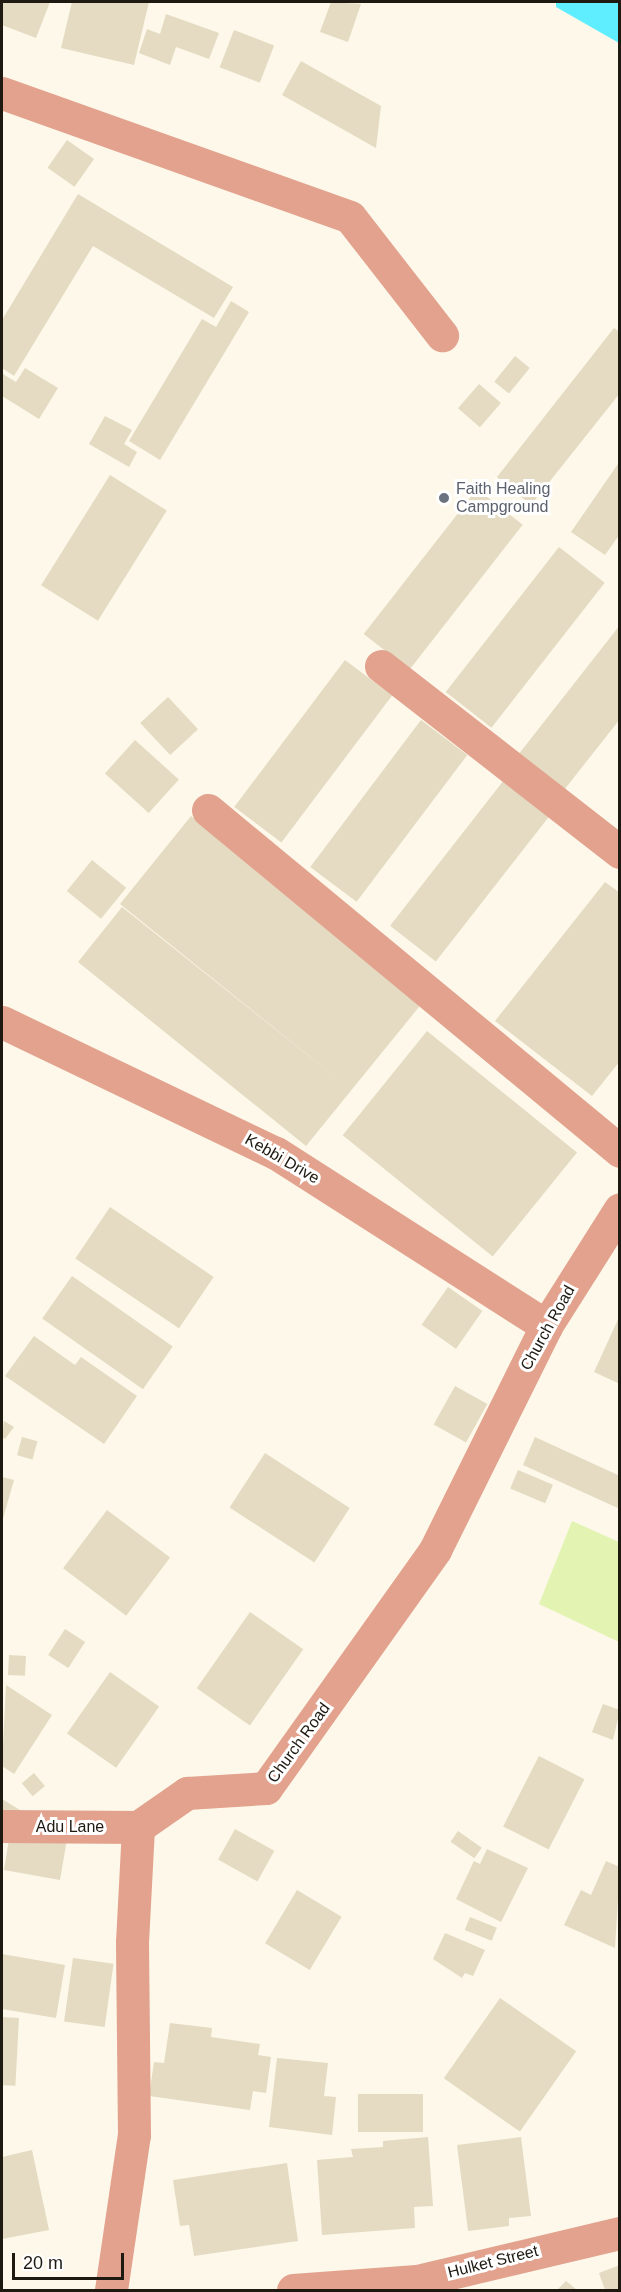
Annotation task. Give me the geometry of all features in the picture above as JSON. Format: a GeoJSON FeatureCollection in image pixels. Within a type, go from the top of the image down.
{"type":"FeatureCollection","features":[{"type":"Feature","properties":{"kind":"street"},"geometry":{"type":"LineString","coordinates":[[2,93],[350,217],[442,335]]}},
{"type":"Feature","properties":{"kind":"street"},"geometry":{"type":"LineString","coordinates":[[381,666],[620,852]]}},
{"type":"Feature","properties":{"kind":"street"},"geometry":{"type":"LineString","coordinates":[[208,810],[620,1151]]}},
{"type":"Feature","properties":{"kind":"street","name":"Kebbi Drive"},"geometry":{"type":"LineString","coordinates":[[2,1022],[276,1153],[546,1326]]}},
{"type":"Feature","properties":{"kind":"street","name":"Church Road"},"geometry":{"type":"LineString","coordinates":[[138,1827],[187,1793],[266,1788],[435,1550],[546,1326],[620,1209]]}},
{"type":"Feature","properties":{"kind":"street","name":"Adu Lane"},"geometry":{"type":"LineString","coordinates":[[2,1827],[138,1827]]}},
{"type":"Feature","properties":{"kind":"street"},"geometry":{"type":"LineString","coordinates":[[111,2290],[134,2135],[132,1942],[138,1827]]}},
{"type":"Feature","properties":{"kind":"street","name":"Hulket Street"},"geometry":{"type":"LineString","coordinates":[[293,2290],[417,2286],[620,2233]]}},
{"type":"Feature","properties":{"kind":"green space"},"geometry":{"type":"Polygon","coordinates":[[[572,1521],[619,1542],[619,1642],[539,1604],[572,1521]]]}},
{"type":"Feature","properties":{"kind":"water"},"geometry":{"type":"Polygon","coordinates":[[[556,2],[619,2],[619,43],[556,7],[556,2]]]}},
{"type":"Feature","properties":{"kind":"building"},"geometry":{"type":"Polygon","coordinates":[[[2,2],[50,2],[36,38],[2,25],[2,2]]]}},
{"type":"Feature","properties":{"kind":"building"},"geometry":{"type":"Polygon","coordinates":[[[72,2],[149,2],[134,65],[61,48],[72,2]]]}},
{"type":"Feature","properties":{"kind":"building"},"geometry":{"type":"Polygon","coordinates":[[[331,2],[361,4],[348,42],[320,32],[331,2]]]}},
{"type":"Feature","properties":{"kind":"building"},"geometry":{"type":"Polygon","coordinates":[[[166,14],[219,33],[209,59],[176,47],[170,65],[139,53],[147,29],[160,34],[166,14]]]}},
{"type":"Feature","properties":{"kind":"building"},"geometry":{"type":"Polygon","coordinates":[[[234,30],[274,45],[260,83],[220,67],[234,30]]]}},
{"type":"Feature","properties":{"kind":"building"},"geometry":{"type":"Polygon","coordinates":[[[301,61],[381,106],[376,148],[282,95],[301,61]]]}},
{"type":"Feature","properties":{"kind":"building"},"geometry":{"type":"Polygon","coordinates":[[[67,140],[94,159],[75,187],[47,168],[67,140]]]}},
{"type":"Feature","properties":{"kind":"building"},"geometry":{"type":"Polygon","coordinates":[[[78,194],[233,287],[214,318],[93,246],[14,376],[2,368],[2,320],[78,194]]]}},
{"type":"Feature","properties":{"kind":"building"},"geometry":{"type":"Polygon","coordinates":[[[231,301],[249,312],[160,460],[129,441],[202,319],[216,327],[231,301]]]}},
{"type":"Feature","properties":{"kind":"building"},"geometry":{"type":"Polygon","coordinates":[[[614,328],[620,332],[620,393],[531,505],[497,477],[614,328]]]}},
{"type":"Feature","properties":{"kind":"building"},"geometry":{"type":"Polygon","coordinates":[[[515,356],[530,368],[509,394],[494,382],[515,356]]]}},
{"type":"Feature","properties":{"kind":"building"},"geometry":{"type":"Polygon","coordinates":[[[25,368],[58,388],[39,419],[2,396],[3,374],[16,382],[25,368]]]}},
{"type":"Feature","properties":{"kind":"building"},"geometry":{"type":"Polygon","coordinates":[[[479,384],[501,403],[480,427],[458,408],[479,384]]]}},
{"type":"Feature","properties":{"kind":"building"},"geometry":{"type":"Polygon","coordinates":[[[105,416],[132,430],[124,444],[137,452],[129,467],[89,444],[105,416]]]}},
{"type":"Feature","properties":{"kind":"building"},"geometry":{"type":"Polygon","coordinates":[[[620,461],[620,534],[605,555],[571,532],[620,461]]]}},
{"type":"Feature","properties":{"kind":"building"},"geometry":{"type":"Polygon","coordinates":[[[110,475],[167,511],[98,621],[41,585],[110,475]]]}},
{"type":"Feature","properties":{"kind":"building"},"geometry":{"type":"Polygon","coordinates":[[[477,489],[523,525],[409,670],[364,634],[477,489]]]}},
{"type":"Feature","properties":{"kind":"building"},"geometry":{"type":"Polygon","coordinates":[[[559,547],[605,583],[491,728],[446,692],[559,547]]]}},
{"type":"Feature","properties":{"kind":"building"},"geometry":{"type":"Polygon","coordinates":[[[620,625],[620,719],[564,790],[518,755],[620,625]]]}},
{"type":"Feature","properties":{"kind":"building"},"geometry":{"type":"Polygon","coordinates":[[[345,660],[392,696],[281,842],[234,807],[345,660]]]}},
{"type":"Feature","properties":{"kind":"building"},"geometry":{"type":"Polygon","coordinates":[[[168,697],[198,729],[170,755],[140,723],[168,697]]]}},
{"type":"Feature","properties":{"kind":"building"},"geometry":{"type":"Polygon","coordinates":[[[421,720],[467,755],[357,902],[310,867],[421,720]]]}},
{"type":"Feature","properties":{"kind":"building"},"geometry":{"type":"Polygon","coordinates":[[[135,740],[179,779],[149,813],[105,773],[135,740]]]}},
{"type":"Feature","properties":{"kind":"building"},"geometry":{"type":"Polygon","coordinates":[[[504,780],[550,816],[436,961],[390,926],[504,780]]]}},
{"type":"Feature","properties":{"kind":"building"},"geometry":{"type":"Polygon","coordinates":[[[191,816],[423,1002],[306,1146],[78,962],[122,907],[344,1084],[120,904],[191,816]]]}},
{"type":"Feature","properties":{"kind":"building"},"geometry":{"type":"Polygon","coordinates":[[[92,860],[126,888],[101,919],[67,891],[92,860]]]}},
{"type":"Feature","properties":{"kind":"building"},"geometry":{"type":"Polygon","coordinates":[[[605,882],[620,893],[620,1061],[592,1096],[495,1021],[605,882]]]}},
{"type":"Feature","properties":{"kind":"building"},"geometry":{"type":"Polygon","coordinates":[[[427,1031],[577,1152],[493,1257],[343,1135],[427,1031]]]}},
{"type":"Feature","properties":{"kind":"building"},"geometry":{"type":"Polygon","coordinates":[[[110,1207],[214,1277],[179,1328],[75,1258],[110,1207]]]}},
{"type":"Feature","properties":{"kind":"building"},"geometry":{"type":"Polygon","coordinates":[[[72,1276],[173,1347],[143,1389],[42,1319],[72,1276]]]}},
{"type":"Feature","properties":{"kind":"building"},"geometry":{"type":"Polygon","coordinates":[[[448,1287],[482,1311],[456,1349],[422,1325],[448,1287]]]}},
{"type":"Feature","properties":{"kind":"building"},"geometry":{"type":"Polygon","coordinates":[[[620,1315],[620,1384],[594,1372],[620,1315]]]}},
{"type":"Feature","properties":{"kind":"building"},"geometry":{"type":"Polygon","coordinates":[[[34,1336],[75,1365],[81,1357],[137,1396],[104,1444],[5,1376],[34,1336]]]}},
{"type":"Feature","properties":{"kind":"building"},"geometry":{"type":"Polygon","coordinates":[[[455,1386],[487,1404],[466,1442],[434,1424],[455,1386]]]}},
{"type":"Feature","properties":{"kind":"building"},"geometry":{"type":"Polygon","coordinates":[[[4,1421],[14,1427],[5,1439],[2,1437],[4,1421]]]}},
{"type":"Feature","properties":{"kind":"building"},"geometry":{"type":"Polygon","coordinates":[[[22,1437],[37,1441],[33,1459],[17,1455],[22,1437]]]}},
{"type":"Feature","properties":{"kind":"building"},"geometry":{"type":"Polygon","coordinates":[[[535,1437],[620,1476],[620,1509],[523,1465],[535,1437]]]}},
{"type":"Feature","properties":{"kind":"building"},"geometry":{"type":"Polygon","coordinates":[[[265,1453],[350,1508],[314,1563],[230,1508],[265,1453]]]}},
{"type":"Feature","properties":{"kind":"building"},"geometry":{"type":"Polygon","coordinates":[[[518,1470],[553,1485],[545,1503],[510,1488],[518,1470]]]}},
{"type":"Feature","properties":{"kind":"building"},"geometry":{"type":"Polygon","coordinates":[[[2,1477],[14,1480],[2,1522],[2,1477]]]}},
{"type":"Feature","properties":{"kind":"building"},"geometry":{"type":"Polygon","coordinates":[[[107,1510],[170,1558],[126,1616],[63,1568],[107,1510]]]}},
{"type":"Feature","properties":{"kind":"building"},"geometry":{"type":"Polygon","coordinates":[[[250,1612],[303,1649],[250,1725],[197,1688],[250,1612]]]}},
{"type":"Feature","properties":{"kind":"building"},"geometry":{"type":"Polygon","coordinates":[[[65,1629],[85,1642],[68,1668],[48,1655],[65,1629]]]}},
{"type":"Feature","properties":{"kind":"building"},"geometry":{"type":"Polygon","coordinates":[[[9,1655],[26,1656],[25,1676],[8,1675],[9,1655]]]}},
{"type":"Feature","properties":{"kind":"building"},"geometry":{"type":"Polygon","coordinates":[[[110,1672],[159,1706],[116,1768],[67,1733],[110,1672]]]}},
{"type":"Feature","properties":{"kind":"building"},"geometry":{"type":"Polygon","coordinates":[[[6,1685],[52,1715],[14,1774],[2,1766],[6,1685]]]}},
{"type":"Feature","properties":{"kind":"building"},"geometry":{"type":"Polygon","coordinates":[[[603,1704],[620,1710],[613,1740],[592,1732],[603,1704]]]}},
{"type":"Feature","properties":{"kind":"building"},"geometry":{"type":"Polygon","coordinates":[[[539,1756],[584,1779],[549,1850],[503,1826],[539,1756]]]}},
{"type":"Feature","properties":{"kind":"building"},"geometry":{"type":"Polygon","coordinates":[[[34,1773],[45,1786],[33,1796],[22,1783],[34,1773]]]}},
{"type":"Feature","properties":{"kind":"building"},"geometry":{"type":"Polygon","coordinates":[[[2,1799],[67,1839],[60,1880],[4,1870],[10,1833],[2,1828],[2,1799]]]}},
{"type":"Feature","properties":{"kind":"building"},"geometry":{"type":"Polygon","coordinates":[[[235,1829],[274,1851],[257,1881],[218,1860],[235,1829]]]}},
{"type":"Feature","properties":{"kind":"building"},"geometry":{"type":"Polygon","coordinates":[[[458,1831],[482,1848],[474,1858],[451,1842],[458,1831]]]}},
{"type":"Feature","properties":{"kind":"building"},"geometry":{"type":"Polygon","coordinates":[[[487,1849],[528,1868],[501,1922],[456,1899],[474,1861],[480,1864],[487,1849]]]}},
{"type":"Feature","properties":{"kind":"building"},"geometry":{"type":"Polygon","coordinates":[[[606,1861],[620,1867],[615,1948],[564,1925],[581,1890],[591,1895],[606,1861]]]}},
{"type":"Feature","properties":{"kind":"building"},"geometry":{"type":"Polygon","coordinates":[[[297,1890],[342,1917],[310,1970],[265,1943],[297,1890]]]}},
{"type":"Feature","properties":{"kind":"building"},"geometry":{"type":"Polygon","coordinates":[[[470,1917],[497,1928],[492,1941],[465,1930],[470,1917]]]}},
{"type":"Feature","properties":{"kind":"building"},"geometry":{"type":"Polygon","coordinates":[[[445,1933],[485,1950],[473,1976],[465,1973],[462,1978],[433,1959],[445,1933]]]}},
{"type":"Feature","properties":{"kind":"building"},"geometry":{"type":"Polygon","coordinates":[[[2,1954],[65,1965],[56,2018],[2,2009],[2,1954]]]}},
{"type":"Feature","properties":{"kind":"building"},"geometry":{"type":"Polygon","coordinates":[[[73,1958],[114,1964],[105,2027],[64,2021],[73,1958]]]}},
{"type":"Feature","properties":{"kind":"building"},"geometry":{"type":"Polygon","coordinates":[[[500,1998],[576,2051],[520,2132],[444,2078],[500,1998]]]}},
{"type":"Feature","properties":{"kind":"building"},"geometry":{"type":"Polygon","coordinates":[[[2,2017],[19,2018],[15,2086],[2,2085],[2,2017]]]}},
{"type":"Feature","properties":{"kind":"building"},"geometry":{"type":"Polygon","coordinates":[[[170,2023],[212,2028],[211,2037],[260,2044],[258,2055],[271,2057],[266,2093],[253,2091],[250,2110],[149,2096],[154,2062],[164,2063],[170,2023]]]}},
{"type":"Feature","properties":{"kind":"building"},"geometry":{"type":"Polygon","coordinates":[[[277,2058],[328,2063],[324,2096],[336,2097],[332,2135],[269,2127],[277,2058]]]}},
{"type":"Feature","properties":{"kind":"building"},"geometry":{"type":"Polygon","coordinates":[[[358,2094],[423,2094],[423,2132],[358,2132],[358,2094]]]}},
{"type":"Feature","properties":{"kind":"building"},"geometry":{"type":"Polygon","coordinates":[[[428,2137],[433,2206],[414,2207],[415,2228],[322,2235],[317,2160],[353,2157],[351,2149],[383,2147],[383,2141],[428,2137]]]}},
{"type":"Feature","properties":{"kind":"building"},"geometry":{"type":"Polygon","coordinates":[[[521,2137],[531,2216],[509,2218],[509,2226],[468,2231],[457,2145],[521,2137]]]}},
{"type":"Feature","properties":{"kind":"building"},"geometry":{"type":"Polygon","coordinates":[[[32,2150],[49,2230],[2,2239],[2,2157],[32,2150]]]}},
{"type":"Feature","properties":{"kind":"building"},"geometry":{"type":"Polygon","coordinates":[[[287,2163],[298,2241],[194,2256],[189,2225],[180,2226],[173,2180],[287,2163]]]}},
{"type":"Feature","properties":{"kind":"building"},"geometry":{"type":"Polygon","coordinates":[[[620,2265],[620,2290],[605,2290],[599,2273],[620,2265]]]}},
{"type":"Feature","properties":{"kind":"building"},"geometry":{"type":"Polygon","coordinates":[[[566,2281],[577,2290],[557,2290],[566,2281]]]}},
{"type":"Feature","properties":{"kind":"place","name":"Faith Healing Campground"},"geometry":{"type":"Point","coordinates":[444,498]}}]}
